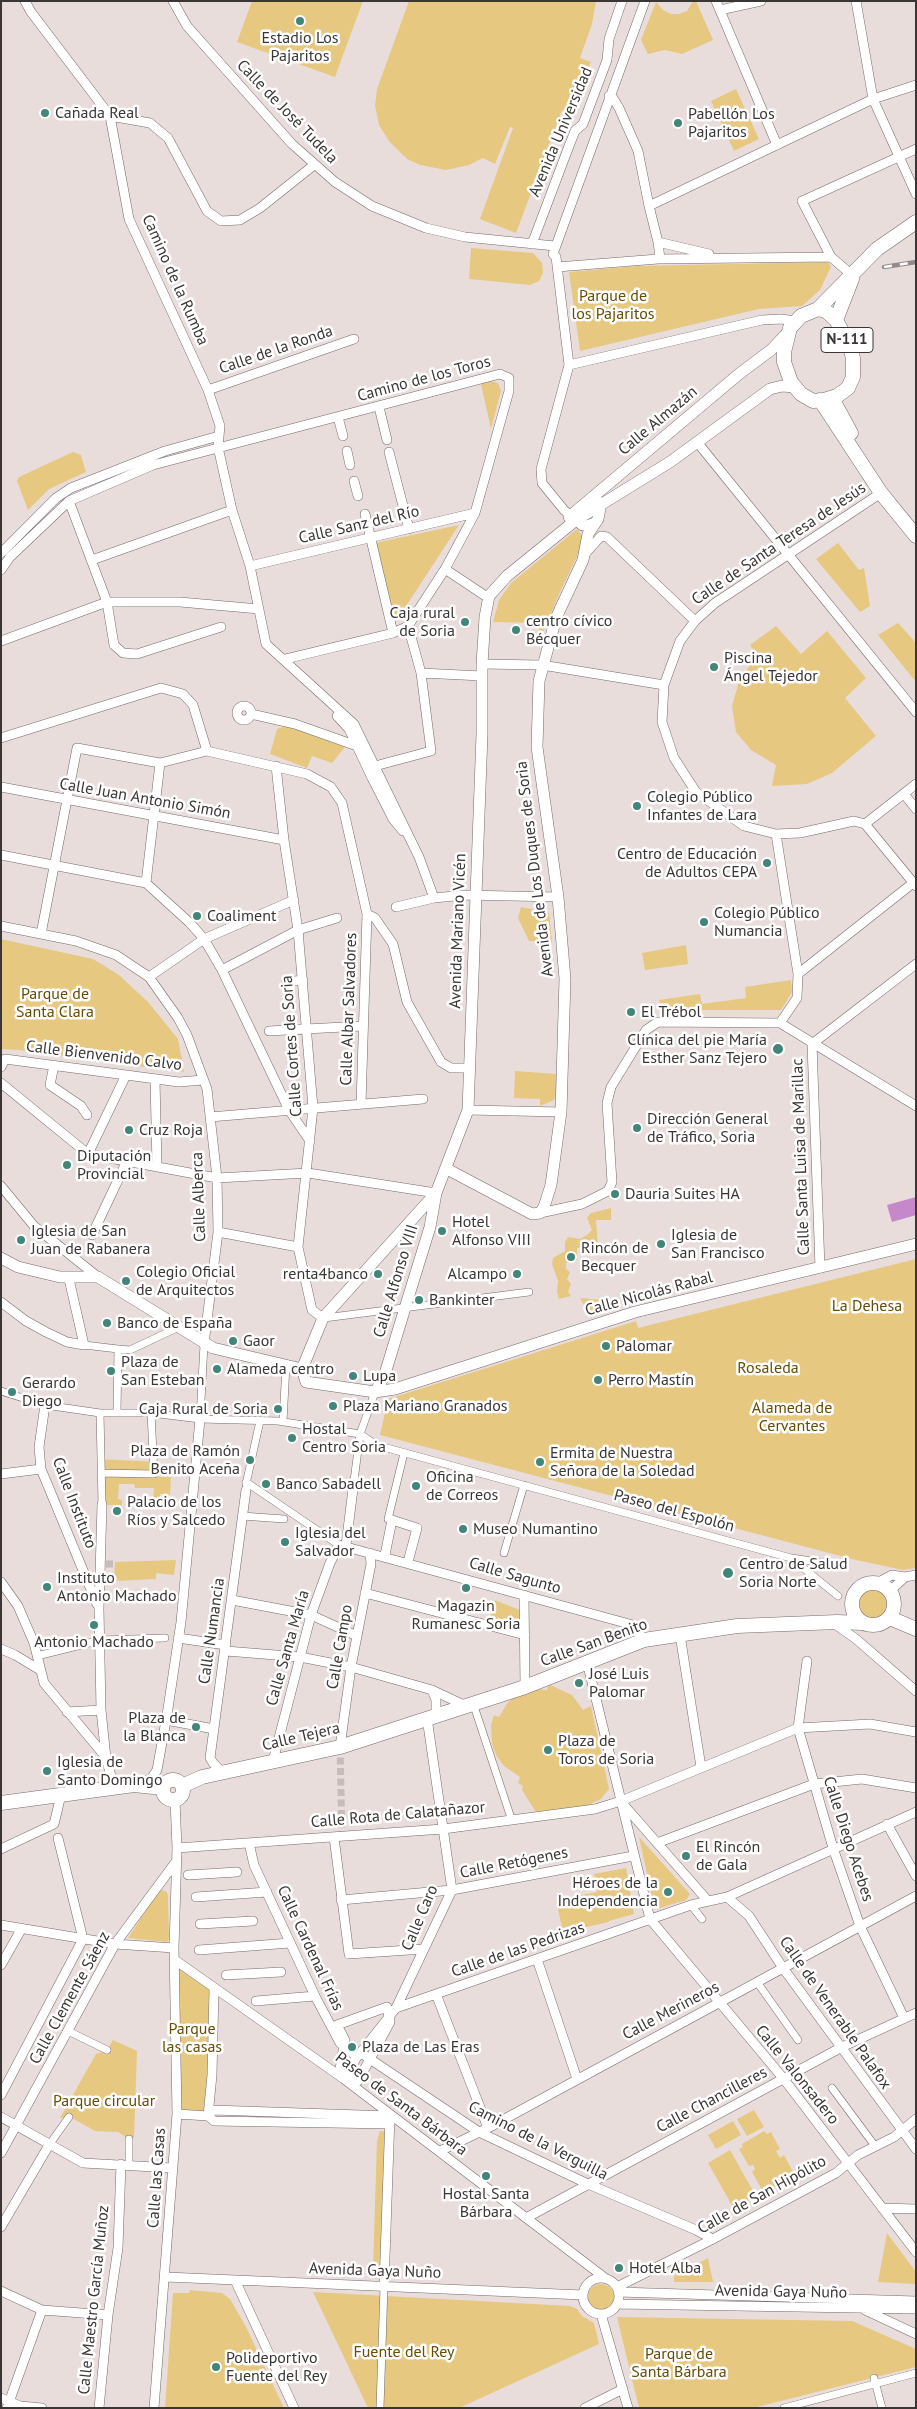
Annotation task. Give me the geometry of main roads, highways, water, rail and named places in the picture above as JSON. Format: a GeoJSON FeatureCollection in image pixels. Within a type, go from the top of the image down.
{"type":"FeatureCollection","features":[{"type":"Feature","properties":{"kind":"main road","name":"N-111"},"geometry":{"type":"LineString","coordinates":[[836,320],[850,279],[860,265],[889,239],[916,222]]}},
{"type":"Feature","properties":{"kind":"main road"},"geometry":{"type":"LineString","coordinates":[[818,310],[850,279]]}},
{"type":"Feature","properties":{"kind":"main road","name":"N-111"},"geometry":{"type":"LineString","coordinates":[[818,310],[826,311],[836,320],[849,344],[854,371],[848,388],[826,399],[805,397],[795,387],[787,374],[784,362],[791,327],[807,313],[818,310]]}},
{"type":"Feature","properties":{"kind":"main road"},"geometry":{"type":"LineString","coordinates":[[826,399],[881,493],[916,536]]}},
{"type":"Feature","properties":{"kind":"main road"},"geometry":{"type":"LineString","coordinates":[[856,448],[916,526]]}},
{"type":"Feature","properties":{"kind":"main road"},"geometry":{"type":"LineString","coordinates":[[877,1583],[890,1591],[895,1605],[890,1618],[880,1625],[870,1626],[855,1616],[852,1599],[862,1586],[877,1583]]}},
{"type":"Feature","properties":{"kind":"main road"},"geometry":{"type":"LineString","coordinates":[[834,1622],[852,1607]]}},
{"type":"Feature","properties":{"kind":"main road"},"geometry":{"type":"LineString","coordinates":[[890,1618],[916,1629]]}},
{"type":"Feature","properties":{"kind":"main road","name":"Calle San Benito"},"geometry":{"type":"LineString","coordinates":[[431,1717],[525,1687],[644,1640],[737,1626],[862,1622]]}},
{"type":"Feature","properties":{"kind":"main road","name":"Calle Tejera"},"geometry":{"type":"LineString","coordinates":[[182,1786],[198,1778],[222,1772],[340,1747],[431,1717]]}},
{"type":"Feature","properties":{"kind":"main road"},"geometry":{"type":"LineString","coordinates":[[174,1780],[182,1786],[182,1796],[174,1800],[166,1798],[163,1788],[167,1782],[174,1780]]}},
{"type":"Feature","properties":{"kind":"main road"},"geometry":{"type":"LineString","coordinates":[[1,1803],[134,1785],[163,1788]]}},
{"type":"Feature","properties":{"kind":"tunnel"},"geometry":{"type":"LineString","coordinates":[[106,1564],[115,1564]]}},
{"type":"Feature","properties":{"kind":"tunnel"},"geometry":{"type":"LineString","coordinates":[[340,1747],[342,1836]]}},
{"type":"Feature","properties":{"kind":"railway"},"geometry":{"type":"LineString","coordinates":[[884,267],[916,262]]}},
{"type":"Feature","properties":{"kind":"place","name":"Estadio Los Pajaritos"},"geometry":{"type":"Point","coordinates":[300,21]}},
{"type":"Feature","properties":{"kind":"place","name":"Cañada Real"},"geometry":{"type":"Point","coordinates":[45,113]}},
{"type":"Feature","properties":{"kind":"place","name":"Pabellón Los Pajaritos"},"geometry":{"type":"Point","coordinates":[678,123]}},
{"type":"Feature","properties":{"kind":"place","name":"Caja rural de Soria"},"geometry":{"type":"Point","coordinates":[465,622]}},
{"type":"Feature","properties":{"kind":"place","name":"centro cívico Bécquer"},"geometry":{"type":"Point","coordinates":[516,630]}},
{"type":"Feature","properties":{"kind":"place","name":"Piscina Ángel Tejedor"},"geometry":{"type":"Point","coordinates":[714,667]}},
{"type":"Feature","properties":{"kind":"place","name":"Colegio Público Infantes de Lara"},"geometry":{"type":"Point","coordinates":[637,806]}},
{"type":"Feature","properties":{"kind":"place","name":"Centro de Educación de Adultos CEPA"},"geometry":{"type":"Point","coordinates":[767,863]}},
{"type":"Feature","properties":{"kind":"place","name":"Coaliment"},"geometry":{"type":"Point","coordinates":[197,916]}},
{"type":"Feature","properties":{"kind":"place","name":"Colegio Público Numancia"},"geometry":{"type":"Point","coordinates":[704,922]}},
{"type":"Feature","properties":{"kind":"place","name":"El Trébol"},"geometry":{"type":"Point","coordinates":[631,1012]}},
{"type":"Feature","properties":{"kind":"place","name":"Clínica del pie María Esther Sanz Tejero"},"geometry":{"type":"Point","coordinates":[778,1049]}},
{"type":"Feature","properties":{"kind":"place","name":"Dirección General de Tráfico, Soria"},"geometry":{"type":"Point","coordinates":[637,1128]}},
{"type":"Feature","properties":{"kind":"place","name":"Cruz Roja"},"geometry":{"type":"Point","coordinates":[129,1130]}},
{"type":"Feature","properties":{"kind":"place","name":"Diputación Provincial"},"geometry":{"type":"Point","coordinates":[67,1165]}},
{"type":"Feature","properties":{"kind":"place","name":"Dauria Suites HA"},"geometry":{"type":"Point","coordinates":[615,1194]}},
{"type":"Feature","properties":{"kind":"place","name":"Hotel Alfonso VIII"},"geometry":{"type":"Point","coordinates":[442,1231]}},
{"type":"Feature","properties":{"kind":"place","name":"Iglesia de San Juan de Rabanera"},"geometry":{"type":"Point","coordinates":[21,1240]}},
{"type":"Feature","properties":{"kind":"place","name":"Iglesia de San Francisco"},"geometry":{"type":"Point","coordinates":[661,1244]}},
{"type":"Feature","properties":{"kind":"place","name":"Rincón de Becquer"},"geometry":{"type":"Point","coordinates":[571,1257]}},
{"type":"Feature","properties":{"kind":"place","name":"renta4banco"},"geometry":{"type":"Point","coordinates":[378,1274]}},
{"type":"Feature","properties":{"kind":"place","name":"Alcampo"},"geometry":{"type":"Point","coordinates":[517,1274]}},
{"type":"Feature","properties":{"kind":"place","name":"Colegio Oficial de Arquitectos"},"geometry":{"type":"Point","coordinates":[126,1281]}},
{"type":"Feature","properties":{"kind":"place","name":"Bankinter"},"geometry":{"type":"Point","coordinates":[419,1300]}},
{"type":"Feature","properties":{"kind":"place","name":"Banco de España"},"geometry":{"type":"Point","coordinates":[107,1323]}},
{"type":"Feature","properties":{"kind":"place","name":"Gaor"},"geometry":{"type":"Point","coordinates":[233,1341]}},
{"type":"Feature","properties":{"kind":"place","name":"Palomar"},"geometry":{"type":"Point","coordinates":[606,1346]}},
{"type":"Feature","properties":{"kind":"place","name":"Alameda centro"},"geometry":{"type":"Point","coordinates":[217,1369]}},
{"type":"Feature","properties":{"kind":"place","name":"Plaza de San Esteban"},"geometry":{"type":"Point","coordinates":[111,1371]}},
{"type":"Feature","properties":{"kind":"place","name":"Lupa"},"geometry":{"type":"Point","coordinates":[353,1376]}},
{"type":"Feature","properties":{"kind":"place","name":"Perro Mastín"},"geometry":{"type":"Point","coordinates":[598,1380]}},
{"type":"Feature","properties":{"kind":"place","name":"Gerardo Diego"},"geometry":{"type":"Point","coordinates":[12,1392]}},
{"type":"Feature","properties":{"kind":"place","name":"Plaza Mariano Granados"},"geometry":{"type":"Point","coordinates":[333,1406]}},
{"type":"Feature","properties":{"kind":"place","name":"Caja Rural de Soria"},"geometry":{"type":"Point","coordinates":[278,1409]}},
{"type":"Feature","properties":{"kind":"place","name":"Hostal Centro Soria"},"geometry":{"type":"Point","coordinates":[292,1438]}},
{"type":"Feature","properties":{"kind":"place","name":"Plaza de Ramón Benito Aceña"},"geometry":{"type":"Point","coordinates":[250,1460]}},
{"type":"Feature","properties":{"kind":"place","name":"Ermita de Nuestra Señora de la Soledad"},"geometry":{"type":"Point","coordinates":[540,1462]}},
{"type":"Feature","properties":{"kind":"place","name":"Banco Sabadell"},"geometry":{"type":"Point","coordinates":[266,1484]}},
{"type":"Feature","properties":{"kind":"place","name":"Oficina de Correos"},"geometry":{"type":"Point","coordinates":[416,1486]}},
{"type":"Feature","properties":{"kind":"place","name":"Palacio de los Ríos y Salcedo"},"geometry":{"type":"Point","coordinates":[117,1511]}},
{"type":"Feature","properties":{"kind":"place","name":"Museo Numantino"},"geometry":{"type":"Point","coordinates":[463,1529]}},
{"type":"Feature","properties":{"kind":"place","name":"Iglesia del Salvador"},"geometry":{"type":"Point","coordinates":[285,1542]}},
{"type":"Feature","properties":{"kind":"place","name":"Centro de Salud Soria Norte"},"geometry":{"type":"Point","coordinates":[728,1573]}},
{"type":"Feature","properties":{"kind":"place","name":"Instituto Antonio Machado"},"geometry":{"type":"Point","coordinates":[47,1587]}},
{"type":"Feature","properties":{"kind":"place","name":"Magazin Rumanesc Soria"},"geometry":{"type":"Point","coordinates":[466,1588]}},
{"type":"Feature","properties":{"kind":"place","name":"Antonio Machado"},"geometry":{"type":"Point","coordinates":[94,1625]}},
{"type":"Feature","properties":{"kind":"place","name":"José Luis Palomar"},"geometry":{"type":"Point","coordinates":[579,1683]}},
{"type":"Feature","properties":{"kind":"place","name":"Plaza de la Blanca"},"geometry":{"type":"Point","coordinates":[196,1727]}},
{"type":"Feature","properties":{"kind":"place","name":"Plaza de Toros de Soria"},"geometry":{"type":"Point","coordinates":[548,1750]}},
{"type":"Feature","properties":{"kind":"place","name":"Iglesia de Santo Domingo"},"geometry":{"type":"Point","coordinates":[47,1771]}},
{"type":"Feature","properties":{"kind":"place","name":"El Rincón de Gala"},"geometry":{"type":"Point","coordinates":[686,1856]}},
{"type":"Feature","properties":{"kind":"place","name":"Héroes de la Independencia"},"geometry":{"type":"Point","coordinates":[668,1892]}},
{"type":"Feature","properties":{"kind":"place","name":"Plaza de Las Eras"},"geometry":{"type":"Point","coordinates":[352,2047]}},
{"type":"Feature","properties":{"kind":"place","name":"Hostal Santa Bárbara"},"geometry":{"type":"Point","coordinates":[486,2176]}},
{"type":"Feature","properties":{"kind":"place","name":"Hotel Alba"},"geometry":{"type":"Point","coordinates":[619,2268]}},
{"type":"Feature","properties":{"kind":"place","name":"Polideportivo Fuente del Rey"},"geometry":{"type":"Point","coordinates":[216,2367]}},
{"type":"Feature","properties":{"kind":"park label","name":"Parque de los Pajaritos"},"geometry":{"type":"Point","coordinates":[613,305]}},
{"type":"Feature","properties":{"kind":"park label","name":"Parque de Santa Clara"},"geometry":{"type":"Point","coordinates":[55,1003]}},
{"type":"Feature","properties":{"kind":"park label","name":"La Dehesa"},"geometry":{"type":"Point","coordinates":[867,1306]}},
{"type":"Feature","properties":{"kind":"park label","name":"Rosaleda"},"geometry":{"type":"Point","coordinates":[768,1368]}},
{"type":"Feature","properties":{"kind":"park label","name":"Alameda de Cervantes"},"geometry":{"type":"Point","coordinates":[792,1417]}},
{"type":"Feature","properties":{"kind":"park label","name":"Parque las casas"},"geometry":{"type":"Point","coordinates":[192,2038]}},
{"type":"Feature","properties":{"kind":"park label","name":"Parque circular"},"geometry":{"type":"Point","coordinates":[104,2101]}},
{"type":"Feature","properties":{"kind":"park label","name":"Fuente del Rey"},"geometry":{"type":"Point","coordinates":[404,2352]}},
{"type":"Feature","properties":{"kind":"park label","name":"Parque de Santa Bárbara"},"geometry":{"type":"Point","coordinates":[679,2363]}}]}
